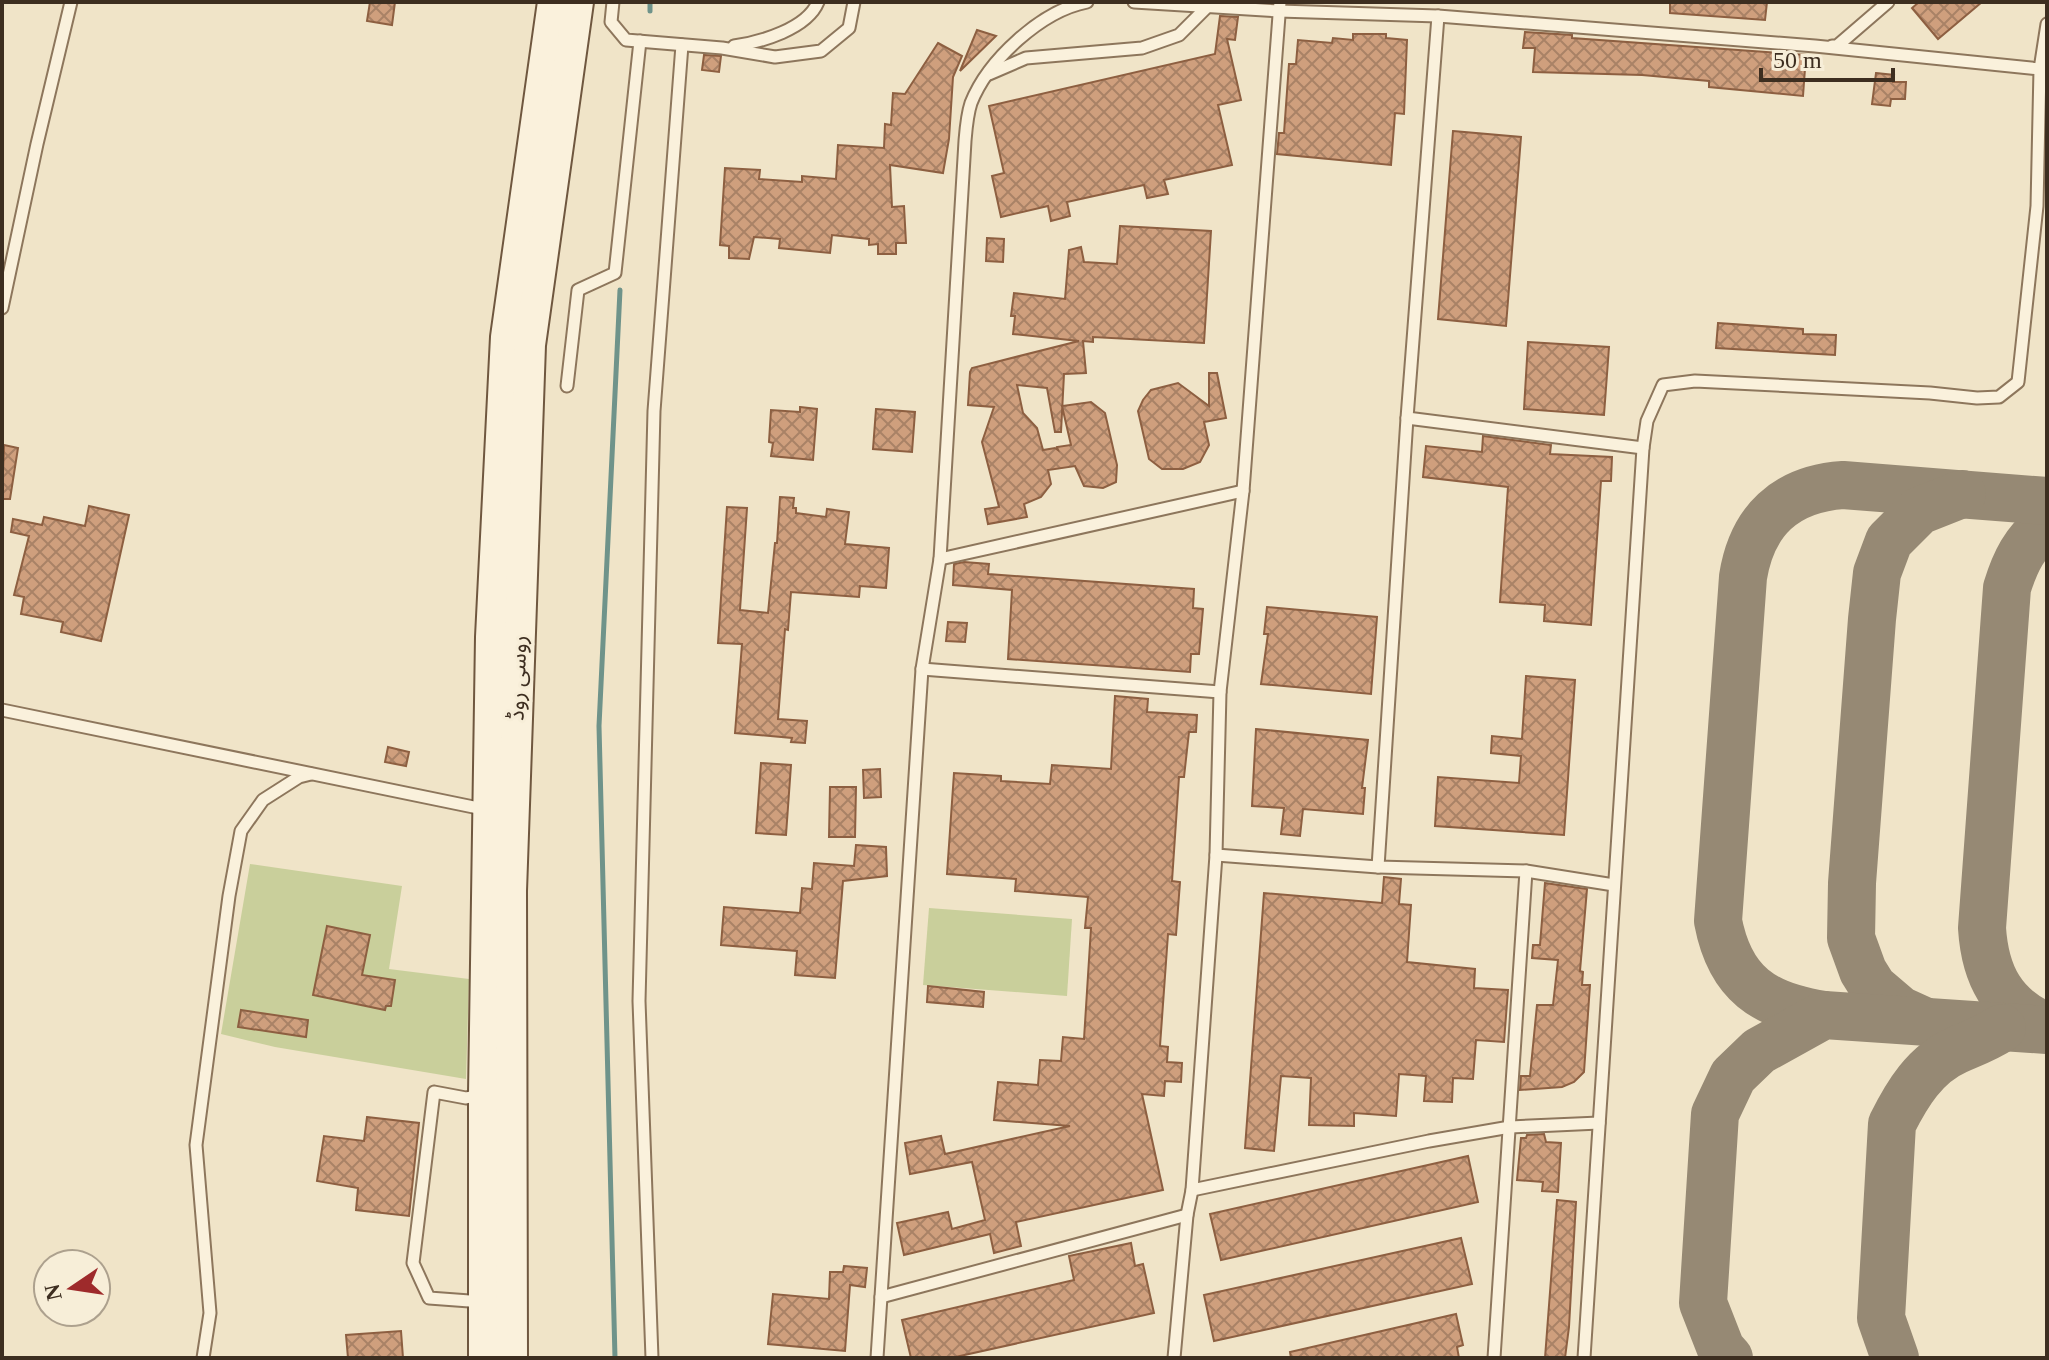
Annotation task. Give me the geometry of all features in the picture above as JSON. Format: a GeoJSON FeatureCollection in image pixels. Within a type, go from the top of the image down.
{"type":"FeatureCollection","features":[{"type":"Feature","properties":{"kind":"main road","name":"روسی روڈ"},"geometry":{"type":"LineString","coordinates":[[512,1358],[498,1303],[484,1094],[491,637],[506,337],[553,2]]}},
{"type":"Feature","properties":{"kind":"main road","name":"روسی روڈ"},"geometry":{"type":"LineString","coordinates":[[484,1358],[498,1303],[530,345],[578,2]]}},
{"type":"Feature","properties":{"kind":"lane"},"geometry":{"type":"LineString","coordinates":[[2,308],[71,2]]}},
{"type":"Feature","properties":{"kind":"lane"},"geometry":{"type":"LineString","coordinates":[[613,2],[611,22],[626,40],[722,48],[775,57],[821,51],[849,28],[854,2]]}},
{"type":"Feature","properties":{"kind":"lane"},"geometry":{"type":"LineString","coordinates":[[722,48],[753,43],[785,32],[814,11],[818,2]]}},
{"type":"Feature","properties":{"kind":"lane"},"geometry":{"type":"LineString","coordinates":[[877,1358],[922,669],[940,559],[965,141],[970,106],[985,76],[1038,22],[1069,5],[1087,2]]}},
{"type":"Feature","properties":{"kind":"lane"},"geometry":{"type":"LineString","coordinates":[[1134,2],[1207,7],[1280,6],[1438,16],[1815,46],[2040,69]]}},
{"type":"Feature","properties":{"kind":"lane"},"geometry":{"type":"LineString","coordinates":[[1815,46],[1837,46],[1888,2]]}},
{"type":"Feature","properties":{"kind":"lane"},"geometry":{"type":"LineString","coordinates":[[1174,1358],[1192,1190],[1216,855],[1220,692],[1243,491],[1280,6]]}},
{"type":"Feature","properties":{"kind":"lane"},"geometry":{"type":"LineString","coordinates":[[985,76],[1026,58],[1142,48],[1179,35],[1207,7]]}},
{"type":"Feature","properties":{"kind":"lane"},"geometry":{"type":"LineString","coordinates":[[1378,867],[1407,418],[1438,16]]}},
{"type":"Feature","properties":{"kind":"lane"},"geometry":{"type":"LineString","coordinates":[[1584,1358],[1647,421],[1663,385],[1695,381],[1999,397],[2018,382],[2042,206],[2040,69],[2047,24]]}},
{"type":"Feature","properties":{"kind":"lane"},"geometry":{"type":"LineString","coordinates":[[567,386],[578,290],[615,273],[640,41]]}},
{"type":"Feature","properties":{"kind":"lane"},"geometry":{"type":"LineString","coordinates":[[652,1358],[639,1001],[654,411],[682,45]]}},
{"type":"Feature","properties":{"kind":"lane"},"geometry":{"type":"LineString","coordinates":[[1407,418],[1643,448]]}},
{"type":"Feature","properties":{"kind":"lane"},"geometry":{"type":"LineString","coordinates":[[940,559],[1243,491]]}},
{"type":"Feature","properties":{"kind":"lane"},"geometry":{"type":"LineString","coordinates":[[922,669],[1220,692]]}},
{"type":"Feature","properties":{"kind":"lane"},"geometry":{"type":"LineString","coordinates":[[2,710],[488,810]]}},
{"type":"Feature","properties":{"kind":"lane"},"geometry":{"type":"LineString","coordinates":[[203,1358],[210,1313],[196,1145],[233,870],[241,831],[263,800],[299,777],[311,774]]}},
{"type":"Feature","properties":{"kind":"lane"},"geometry":{"type":"LineString","coordinates":[[1216,855],[1378,867],[1526,871],[1614,885]]}},
{"type":"Feature","properties":{"kind":"lane"},"geometry":{"type":"LineString","coordinates":[[1494,1358],[1526,871]]}},
{"type":"Feature","properties":{"kind":"lane"},"geometry":{"type":"LineString","coordinates":[[484,1094],[466,1098],[434,1092],[413,1263],[429,1298],[498,1303]]}},
{"type":"Feature","properties":{"kind":"lane"},"geometry":{"type":"LineString","coordinates":[[1192,1190],[1510,1127],[1599,1123]]}},
{"type":"Feature","properties":{"kind":"lane"},"geometry":{"type":"LineString","coordinates":[[881,1297],[1187,1215]]}},
{"type":"Feature","properties":{"kind":"green space"},"geometry":{"type":"Polygon","coordinates":[[[250,864],[402,886],[389,969],[469,979],[466,1079],[275,1047],[221,1034],[250,864]]]}},
{"type":"Feature","properties":{"kind":"green space"},"geometry":{"type":"Polygon","coordinates":[[[929,908],[1072,919],[1067,996],[923,985],[929,908]]]}},
{"type":"Feature","properties":{"kind":"building"},"geometry":{"type":"Polygon","coordinates":[[[370,2],[395,2],[392,25],[367,21],[370,2]]]}},
{"type":"Feature","properties":{"kind":"building"},"geometry":{"type":"Polygon","coordinates":[[[1670,2],[1767,2],[1765,20],[1670,13],[1670,2]]]}},
{"type":"Feature","properties":{"kind":"building"},"geometry":{"type":"Polygon","coordinates":[[[1919,2],[1982,2],[1938,39],[1912,8],[1919,2]]]}},
{"type":"Feature","properties":{"kind":"building"},"geometry":{"type":"Polygon","coordinates":[[[1220,16],[1238,17],[1235,40],[1227,39],[1241,100],[1218,105],[1232,165],[1164,180],[1168,194],[1147,198],[1144,185],[1067,202],[1070,216],[1051,221],[1048,206],[1001,217],[992,176],[1004,173],[989,106],[1215,54],[1220,16]]]}},
{"type":"Feature","properties":{"kind":"building"},"geometry":{"type":"Polygon","coordinates":[[[977,30],[996,36],[960,71],[977,30]]]}},
{"type":"Feature","properties":{"kind":"building"},"geometry":{"type":"Polygon","coordinates":[[[1525,32],[1806,55],[1803,96],[1709,87],[1709,81],[1642,75],[1533,72],[1535,48],[1523,48],[1525,32]]]}},
{"type":"Feature","properties":{"kind":"building"},"geometry":{"type":"Polygon","coordinates":[[[1353,34],[1386,34],[1386,38],[1407,40],[1404,114],[1395,113],[1391,165],[1277,154],[1279,133],[1284,133],[1289,64],[1296,64],[1298,40],[1332,43],[1333,38],[1353,40],[1353,34]]]}},
{"type":"Feature","properties":{"kind":"building"},"geometry":{"type":"Polygon","coordinates":[[[938,43],[962,56],[953,77],[949,139],[943,173],[890,165],[892,207],[904,206],[906,243],[896,243],[896,254],[878,254],[878,244],[869,245],[869,239],[832,235],[830,253],[779,248],[780,239],[754,237],[749,259],[729,258],[729,246],[720,245],[725,168],[760,170],[759,179],[802,182],[802,176],[836,179],[838,145],[884,148],[885,124],[891,125],[893,93],[905,94],[938,43]]]}},
{"type":"Feature","properties":{"kind":"building"},"geometry":{"type":"Polygon","coordinates":[[[704,55],[721,56],[719,72],[702,70],[704,55]]]}},
{"type":"Feature","properties":{"kind":"building"},"geometry":{"type":"Polygon","coordinates":[[[1876,73],[1894,75],[1893,82],[1906,82],[1905,99],[1891,99],[1890,106],[1872,104],[1876,73]]]}},
{"type":"Feature","properties":{"kind":"building"},"geometry":{"type":"Polygon","coordinates":[[[1453,131],[1521,137],[1506,326],[1438,319],[1453,131]]]}},
{"type":"Feature","properties":{"kind":"building"},"geometry":{"type":"Polygon","coordinates":[[[1120,226],[1211,231],[1204,343],[1093,337],[1093,342],[1083,341],[1086,373],[1064,374],[1062,406],[1091,402],[1105,413],[1117,465],[1116,482],[1103,488],[1084,486],[1075,466],[1048,470],[1051,484],[1041,497],[1024,504],[1027,517],[988,524],[985,509],[999,507],[982,442],[994,407],[968,405],[970,372],[972,368],[1079,341],[1013,334],[1015,316],[1011,316],[1014,293],[1065,299],[1069,250],[1081,247],[1084,262],[1117,264],[1120,226]],[[1017,385],[1023,413],[1037,428],[1043,450],[1058,450],[1057,447],[1071,445],[1062,407],[1061,432],[1055,432],[1047,388],[1017,385]]]}},
{"type":"Feature","properties":{"kind":"building"},"geometry":{"type":"Polygon","coordinates":[[[987,238],[1004,239],[1003,262],[986,261],[987,238]]]}},
{"type":"Feature","properties":{"kind":"building"},"geometry":{"type":"Polygon","coordinates":[[[1718,323],[1803,329],[1803,334],[1836,335],[1835,355],[1716,348],[1718,323]]]}},
{"type":"Feature","properties":{"kind":"building"},"geometry":{"type":"Polygon","coordinates":[[[1528,342],[1609,347],[1604,415],[1524,409],[1528,342]]]}},
{"type":"Feature","properties":{"kind":"building"},"geometry":{"type":"Polygon","coordinates":[[[1209,373],[1217,373],[1226,418],[1204,422],[1209,445],[1200,462],[1183,469],[1162,469],[1149,459],[1138,411],[1143,400],[1151,390],[1178,383],[1209,406],[1209,373]]]}},
{"type":"Feature","properties":{"kind":"building"},"geometry":{"type":"Polygon","coordinates":[[[800,407],[817,409],[813,460],[771,456],[771,410],[800,412],[800,407]]]}},
{"type":"Feature","properties":{"kind":"building"},"geometry":{"type":"Polygon","coordinates":[[[876,409],[915,412],[912,452],[873,449],[876,409]]]}},
{"type":"Feature","properties":{"kind":"building"},"geometry":{"type":"Polygon","coordinates":[[[1483,436],[1551,445],[1550,454],[1612,457],[1611,481],[1601,481],[1591,625],[1544,621],[1545,605],[1500,602],[1508,487],[1423,477],[1426,446],[1482,452],[1483,436]]]}},
{"type":"Feature","properties":{"kind":"building"},"geometry":{"type":"Polygon","coordinates":[[[4,445],[18,448],[10,499],[2,499],[4,445]]]}},
{"type":"Feature","properties":{"kind":"building"},"geometry":{"type":"Polygon","coordinates":[[[780,497],[794,498],[796,513],[826,517],[827,509],[849,512],[845,544],[889,548],[886,588],[860,586],[859,597],[791,592],[778,719],[807,721],[805,743],[791,742],[792,738],[735,733],[742,644],[718,643],[727,507],[747,508],[740,610],[768,613],[780,497]]]}},
{"type":"Feature","properties":{"kind":"building"},"geometry":{"type":"Polygon","coordinates":[[[89,506],[129,515],[101,641],[61,632],[63,622],[21,614],[24,597],[14,595],[29,536],[11,532],[13,519],[42,525],[44,517],[85,526],[89,506]]]}},
{"type":"Feature","properties":{"kind":"building"},"geometry":{"type":"Polygon","coordinates":[[[954,564],[989,564],[988,574],[1194,589],[1193,608],[1203,609],[1199,654],[1191,654],[1190,672],[1008,659],[1012,590],[953,585],[954,564]]]}},
{"type":"Feature","properties":{"kind":"building"},"geometry":{"type":"Polygon","coordinates":[[[1267,607],[1377,617],[1371,694],[1261,684],[1268,634],[1264,634],[1267,607]]]}},
{"type":"Feature","properties":{"kind":"building"},"geometry":{"type":"Polygon","coordinates":[[[948,622],[967,623],[965,642],[946,641],[948,622]]]}},
{"type":"Feature","properties":{"kind":"building"},"geometry":{"type":"Polygon","coordinates":[[[1526,676],[1575,680],[1564,835],[1435,826],[1438,777],[1519,783],[1521,756],[1491,753],[1492,736],[1522,739],[1526,676]]]}},
{"type":"Feature","properties":{"kind":"building"},"geometry":{"type":"Polygon","coordinates":[[[1115,696],[1148,699],[1147,712],[1197,715],[1196,732],[1189,732],[1184,777],[1179,777],[1172,881],[1180,882],[1176,935],[1168,934],[1160,1046],[1168,1047],[1167,1062],[1182,1063],[1181,1082],[1165,1081],[1164,1096],[1142,1094],[1163,1190],[1016,1222],[1021,1246],[994,1253],[990,1234],[904,1255],[897,1223],[948,1212],[952,1229],[985,1220],[972,1162],[910,1174],[905,1143],[941,1136],[945,1154],[1070,1126],[994,1120],[998,1082],[1038,1085],[1040,1060],[1061,1061],[1063,1037],[1084,1039],[1091,928],[1085,928],[1088,897],[1015,891],[1016,879],[947,874],[954,773],[1001,776],[1001,781],[1050,784],[1052,765],[1111,769],[1115,696]]]}},
{"type":"Feature","properties":{"kind":"building"},"geometry":{"type":"Polygon","coordinates":[[[1256,729],[1368,740],[1362,788],[1365,788],[1363,814],[1303,809],[1300,836],[1281,834],[1284,808],[1252,806],[1256,729]]]}},
{"type":"Feature","properties":{"kind":"building"},"geometry":{"type":"Polygon","coordinates":[[[388,747],[409,752],[406,766],[385,762],[388,747]]]}},
{"type":"Feature","properties":{"kind":"building"},"geometry":{"type":"Polygon","coordinates":[[[761,763],[791,765],[786,835],[756,833],[761,763]]]}},
{"type":"Feature","properties":{"kind":"building"},"geometry":{"type":"Polygon","coordinates":[[[880,769],[881,797],[864,798],[863,770],[880,769]]]}},
{"type":"Feature","properties":{"kind":"building"},"geometry":{"type":"Polygon","coordinates":[[[830,787],[856,787],[855,837],[829,837],[830,787]]]}},
{"type":"Feature","properties":{"kind":"building"},"geometry":{"type":"Polygon","coordinates":[[[856,845],[886,847],[887,876],[843,881],[835,978],[795,975],[797,951],[721,945],[724,907],[800,913],[802,888],[812,889],[814,863],[854,866],[856,845]]]}},
{"type":"Feature","properties":{"kind":"building"},"geometry":{"type":"Polygon","coordinates":[[[1384,877],[1401,879],[1399,904],[1411,905],[1407,962],[1475,969],[1474,988],[1508,990],[1504,1042],[1476,1040],[1473,1079],[1453,1078],[1452,1102],[1424,1101],[1426,1076],[1399,1074],[1396,1116],[1354,1113],[1354,1126],[1309,1125],[1311,1078],[1281,1076],[1274,1151],[1245,1148],[1264,893],[1382,903],[1384,877]]]}},
{"type":"Feature","properties":{"kind":"building"},"geometry":{"type":"Polygon","coordinates":[[[1545,883],[1587,889],[1580,971],[1583,972],[1582,985],[1590,985],[1584,1072],[1574,1082],[1562,1087],[1520,1090],[1521,1076],[1530,1076],[1537,1005],[1553,1005],[1558,960],[1532,958],[1533,945],[1540,945],[1545,883]]]}},
{"type":"Feature","properties":{"kind":"building"},"geometry":{"type":"Polygon","coordinates":[[[327,926],[370,935],[362,975],[395,980],[391,1006],[386,1006],[385,1010],[313,995],[327,926]]]}},
{"type":"Feature","properties":{"kind":"building"},"geometry":{"type":"Polygon","coordinates":[[[928,986],[984,992],[983,1007],[927,1002],[928,986]]]}},
{"type":"Feature","properties":{"kind":"building"},"geometry":{"type":"Polygon","coordinates":[[[241,1010],[308,1020],[306,1037],[238,1027],[241,1010]]]}},
{"type":"Feature","properties":{"kind":"building"},"geometry":{"type":"Polygon","coordinates":[[[367,1117],[419,1123],[409,1216],[356,1210],[358,1188],[317,1181],[324,1136],[364,1141],[367,1117]]]}},
{"type":"Feature","properties":{"kind":"building"},"geometry":{"type":"Polygon","coordinates":[[[1544,1134],[1546,1142],[1561,1143],[1558,1192],[1542,1191],[1543,1182],[1517,1180],[1521,1138],[1544,1134]]]}},
{"type":"Feature","properties":{"kind":"building"},"geometry":{"type":"Polygon","coordinates":[[[1468,1156],[1478,1202],[1221,1260],[1210,1214],[1468,1156]]]}},
{"type":"Feature","properties":{"kind":"building"},"geometry":{"type":"Polygon","coordinates":[[[1557,1200],[1576,1202],[1569,1327],[1565,1358],[1545,1358],[1557,1200]]]}},
{"type":"Feature","properties":{"kind":"building"},"geometry":{"type":"Polygon","coordinates":[[[1461,1238],[1472,1284],[1214,1341],[1204,1295],[1461,1238]]]}},
{"type":"Feature","properties":{"kind":"building"},"geometry":{"type":"Polygon","coordinates":[[[1131,1243],[1135,1266],[1143,1264],[1154,1313],[951,1358],[911,1358],[902,1320],[1074,1280],[1069,1256],[1131,1243]]]}},
{"type":"Feature","properties":{"kind":"building"},"geometry":{"type":"Polygon","coordinates":[[[844,1266],[867,1268],[865,1287],[850,1285],[845,1351],[768,1344],[773,1294],[829,1299],[830,1272],[843,1272],[844,1266]]]}},
{"type":"Feature","properties":{"kind":"building"},"geometry":{"type":"Polygon","coordinates":[[[1456,1314],[1463,1345],[1457,1347],[1459,1358],[1291,1358],[1290,1352],[1456,1314]]]}},
{"type":"Feature","properties":{"kind":"building"},"geometry":{"type":"Polygon","coordinates":[[[401,1331],[403,1358],[348,1358],[346,1335],[401,1331]]]}},
{"type":"Feature","properties":{"kind":"waterway"},"geometry":{"type":"LineString","coordinates":[[650,2],[650,11]]}},
{"type":"Feature","properties":{"kind":"waterway"},"geometry":{"type":"LineString","coordinates":[[615,1358],[599,726],[620,290]]}},
{"type":"Feature","properties":{"kind":"taxiway"},"geometry":{"type":"LineString","coordinates":[[1824,1015],[1784,1005],[1753,988],[1731,961],[1718,921],[1743,577],[1754,540],[1763,524],[1788,501],[1804,493],[1843,485],[2047,501]]}},
{"type":"Feature","properties":{"kind":"taxiway"},"geometry":{"type":"LineString","coordinates":[[1922,1020],[1900,1010],[1873,987],[1863,971],[1851,938],[1852,883],[1872,619],[1877,573],[1889,541],[1919,511],[1962,494]]}},
{"type":"Feature","properties":{"kind":"taxiway"},"geometry":{"type":"LineString","coordinates":[[2047,525],[2022,553],[2007,588],[1982,928],[1987,961],[1999,988],[2018,1010],[2047,1027]]}},
{"type":"Feature","properties":{"kind":"taxiway"},"geometry":{"type":"LineString","coordinates":[[1729,1358],[1721,1349],[1703,1303],[1715,1114],[1733,1076],[1759,1051],[1824,1015],[2047,1030]]}},
{"type":"Feature","properties":{"kind":"taxiway"},"geometry":{"type":"LineString","coordinates":[[1895,1358],[1881,1318],[1892,1124],[1911,1091],[1935,1063],[2002,1028]]}}]}
